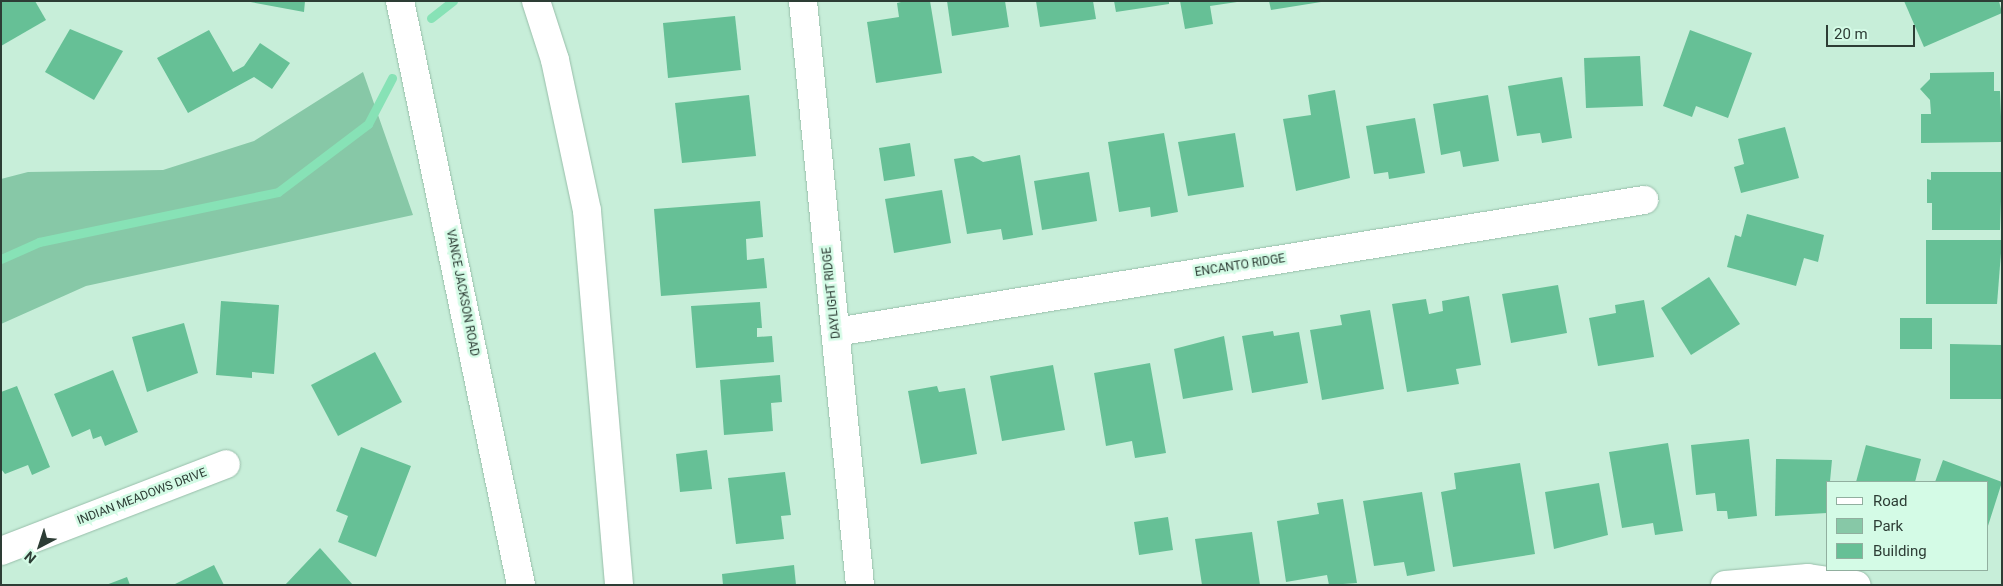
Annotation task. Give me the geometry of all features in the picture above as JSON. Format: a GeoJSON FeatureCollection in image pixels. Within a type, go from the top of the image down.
{"type":"FeatureCollection","features":[{"type":"Feature","properties":{"kind":"street","name":"VANCE JACKSON ROAD"},"geometry":{"type":"LineString","coordinates":[[400,1],[521,585]]}},
{"type":"Feature","properties":{"kind":"street"},"geometry":{"type":"LineString","coordinates":[[536,1],[555,60],[587,211],[619,585]]}},
{"type":"Feature","properties":{"kind":"street","name":"DAYLIGHT RIDGE"},"geometry":{"type":"LineString","coordinates":[[804,1],[860,585]]}},
{"type":"Feature","properties":{"kind":"street","name":"ENCANTO RIDGE"},"geometry":{"type":"LineString","coordinates":[[836,332],[1644,200]]}},
{"type":"Feature","properties":{"kind":"street","name":"INDIAN MEADOWS DRIVE"},"geometry":{"type":"LineString","coordinates":[[1,551],[226,464]]}},
{"type":"Feature","properties":{"kind":"street"},"geometry":{"type":"LineString","coordinates":[[1725,585],[1808,578],[1856,585]]}},
{"type":"Feature","properties":{"kind":"green space"},"geometry":{"type":"Polygon","coordinates":[[[363,72],[413,215],[86,286],[1,324],[1,179],[28,172],[163,170],[254,141],[363,72]]]}},
{"type":"Feature","properties":{"kind":"building"},"geometry":{"type":"Polygon","coordinates":[[[1,1],[35,1],[46,20],[1,46],[1,1]]]}},
{"type":"Feature","properties":{"kind":"building"},"geometry":{"type":"Polygon","coordinates":[[[245,1],[305,1],[304,12],[245,1]]]}},
{"type":"Feature","properties":{"kind":"building"},"geometry":{"type":"Polygon","coordinates":[[[905,1],[930,1],[942,73],[876,83],[867,22],[899,17],[897,3],[905,1]]]}},
{"type":"Feature","properties":{"kind":"building"},"geometry":{"type":"Polygon","coordinates":[[[947,1],[1005,1],[1009,27],[952,36],[947,1]]]}},
{"type":"Feature","properties":{"kind":"building"},"geometry":{"type":"Polygon","coordinates":[[[1036,1],[1093,1],[1096,19],[1040,27],[1036,1]]]}},
{"type":"Feature","properties":{"kind":"building"},"geometry":{"type":"Polygon","coordinates":[[[1114,1],[1169,1],[1169,4],[1116,12],[1114,1]]]}},
{"type":"Feature","properties":{"kind":"building"},"geometry":{"type":"Polygon","coordinates":[[[1180,1],[1237,2],[1210,6],[1213,24],[1185,29],[1180,1]]]}},
{"type":"Feature","properties":{"kind":"building"},"geometry":{"type":"Polygon","coordinates":[[[1269,1],[1321,1],[1321,2],[1271,10],[1269,1]]]}},
{"type":"Feature","properties":{"kind":"building"},"geometry":{"type":"Polygon","coordinates":[[[1904,1],[1999,1],[2002,13],[1924,47],[1904,1]]]}},
{"type":"Feature","properties":{"kind":"building"},"geometry":{"type":"Polygon","coordinates":[[[735,16],[741,70],[668,78],[663,23],[735,16]]]}},
{"type":"Feature","properties":{"kind":"building"},"geometry":{"type":"Polygon","coordinates":[[[70,29],[123,51],[94,100],[45,72],[70,29]]]}},
{"type":"Feature","properties":{"kind":"building"},"geometry":{"type":"Polygon","coordinates":[[[209,30],[233,72],[244,66],[260,43],[290,63],[272,89],[254,77],[188,113],[157,58],[209,30]]]}},
{"type":"Feature","properties":{"kind":"building"},"geometry":{"type":"Polygon","coordinates":[[[1690,30],[1752,53],[1728,118],[1696,106],[1692,117],[1663,106],[1690,30]]]}},
{"type":"Feature","properties":{"kind":"building"},"geometry":{"type":"Polygon","coordinates":[[[1640,56],[1643,106],[1586,108],[1584,58],[1640,56]]]}},
{"type":"Feature","properties":{"kind":"building"},"geometry":{"type":"Polygon","coordinates":[[[1994,72],[1994,91],[2000,91],[2002,142],[1921,143],[1921,114],[1931,114],[1930,100],[1920,89],[1930,79],[1930,73],[1994,72]]]}},
{"type":"Feature","properties":{"kind":"building"},"geometry":{"type":"Polygon","coordinates":[[[1562,77],[1572,138],[1542,143],[1540,133],[1517,136],[1508,86],[1562,77]]]}},
{"type":"Feature","properties":{"kind":"building"},"geometry":{"type":"Polygon","coordinates":[[[1335,90],[1350,178],[1296,191],[1283,119],[1311,115],[1308,95],[1335,90]]]}},
{"type":"Feature","properties":{"kind":"building"},"geometry":{"type":"Polygon","coordinates":[[[749,95],[756,156],[682,163],[675,103],[749,95]]]}},
{"type":"Feature","properties":{"kind":"building"},"geometry":{"type":"Polygon","coordinates":[[[1488,95],[1499,161],[1463,167],[1460,151],[1441,155],[1433,104],[1488,95]]]}},
{"type":"Feature","properties":{"kind":"building"},"geometry":{"type":"Polygon","coordinates":[[[1415,118],[1425,173],[1389,179],[1388,172],[1374,174],[1366,126],[1415,118]]]}},
{"type":"Feature","properties":{"kind":"building"},"geometry":{"type":"Polygon","coordinates":[[[1785,127],[1799,178],[1741,193],[1734,167],[1744,164],[1738,139],[1785,127]]]}},
{"type":"Feature","properties":{"kind":"building"},"geometry":{"type":"Polygon","coordinates":[[[1164,133],[1178,212],[1151,217],[1150,207],[1119,212],[1108,142],[1164,133]]]}},
{"type":"Feature","properties":{"kind":"building"},"geometry":{"type":"Polygon","coordinates":[[[1235,133],[1244,187],[1188,196],[1178,142],[1235,133]]]}},
{"type":"Feature","properties":{"kind":"building"},"geometry":{"type":"Polygon","coordinates":[[[910,143],[915,176],[884,181],[879,148],[910,143]]]}},
{"type":"Feature","properties":{"kind":"building"},"geometry":{"type":"Polygon","coordinates":[[[1020,155],[1033,235],[1003,240],[1001,229],[967,234],[954,159],[973,156],[983,162],[1020,155]]]}},
{"type":"Feature","properties":{"kind":"building"},"geometry":{"type":"Polygon","coordinates":[[[1089,172],[1097,221],[1042,230],[1034,181],[1089,172]]]}},
{"type":"Feature","properties":{"kind":"building"},"geometry":{"type":"Polygon","coordinates":[[[1931,172],[2002,172],[2000,230],[1932,230],[1932,203],[1927,203],[1927,179],[1931,180],[1931,172]]]}},
{"type":"Feature","properties":{"kind":"building"},"geometry":{"type":"Polygon","coordinates":[[[942,190],[951,243],[894,253],[885,199],[942,190]]]}},
{"type":"Feature","properties":{"kind":"building"},"geometry":{"type":"Polygon","coordinates":[[[760,201],[763,237],[746,239],[747,260],[764,258],[767,288],[661,296],[654,209],[760,201]]]}},
{"type":"Feature","properties":{"kind":"building"},"geometry":{"type":"Polygon","coordinates":[[[1747,214],[1824,235],[1818,262],[1804,258],[1796,286],[1727,267],[1735,235],[1741,237],[1747,214]]]}},
{"type":"Feature","properties":{"kind":"building"},"geometry":{"type":"Polygon","coordinates":[[[1926,240],[2002,240],[1997,304],[1926,304],[1926,240]]]}},
{"type":"Feature","properties":{"kind":"building"},"geometry":{"type":"Polygon","coordinates":[[[1709,277],[1740,324],[1691,355],[1661,308],[1709,277]]]}},
{"type":"Feature","properties":{"kind":"building"},"geometry":{"type":"Polygon","coordinates":[[[1558,285],[1567,333],[1511,343],[1502,294],[1558,285]]]}},
{"type":"Feature","properties":{"kind":"building"},"geometry":{"type":"Polygon","coordinates":[[[1469,296],[1481,365],[1456,369],[1459,384],[1407,392],[1392,304],[1426,299],[1429,314],[1443,311],[1442,301],[1469,296]]]}},
{"type":"Feature","properties":{"kind":"building"},"geometry":{"type":"Polygon","coordinates":[[[1644,300],[1654,357],[1598,366],[1589,318],[1616,313],[1615,305],[1644,300]]]}},
{"type":"Feature","properties":{"kind":"building"},"geometry":{"type":"Polygon","coordinates":[[[221,301],[279,305],[274,374],[252,372],[252,378],[216,375],[221,301]]]}},
{"type":"Feature","properties":{"kind":"building"},"geometry":{"type":"Polygon","coordinates":[[[760,302],[762,328],[757,328],[757,337],[772,336],[774,362],[696,368],[691,306],[760,302]]]}},
{"type":"Feature","properties":{"kind":"building"},"geometry":{"type":"Polygon","coordinates":[[[1370,310],[1384,389],[1322,400],[1310,330],[1342,325],[1340,315],[1370,310]]]}},
{"type":"Feature","properties":{"kind":"building"},"geometry":{"type":"Polygon","coordinates":[[[1900,318],[1932,318],[1932,349],[1900,349],[1900,318]]]}},
{"type":"Feature","properties":{"kind":"building"},"geometry":{"type":"Polygon","coordinates":[[[184,323],[198,373],[147,392],[132,337],[184,323]]]}},
{"type":"Feature","properties":{"kind":"building"},"geometry":{"type":"Polygon","coordinates":[[[1273,331],[1274,336],[1299,332],[1308,383],[1252,393],[1242,336],[1273,331]]]}},
{"type":"Feature","properties":{"kind":"building"},"geometry":{"type":"Polygon","coordinates":[[[1224,336],[1233,390],[1183,399],[1174,349],[1224,336]]]}},
{"type":"Feature","properties":{"kind":"building"},"geometry":{"type":"Polygon","coordinates":[[[1950,344],[2002,345],[2002,399],[1950,399],[1950,344]]]}},
{"type":"Feature","properties":{"kind":"building"},"geometry":{"type":"Polygon","coordinates":[[[375,352],[402,402],[338,436],[311,385],[375,352]]]}},
{"type":"Feature","properties":{"kind":"building"},"geometry":{"type":"Polygon","coordinates":[[[1150,363],[1166,453],[1135,458],[1132,441],[1106,446],[1094,373],[1150,363]]]}},
{"type":"Feature","properties":{"kind":"building"},"geometry":{"type":"Polygon","coordinates":[[[1053,365],[1065,430],[1002,441],[990,376],[1053,365]]]}},
{"type":"Feature","properties":{"kind":"building"},"geometry":{"type":"Polygon","coordinates":[[[113,370],[138,432],[105,446],[101,436],[93,439],[90,429],[72,437],[54,394],[113,370]]]}},
{"type":"Feature","properties":{"kind":"building"},"geometry":{"type":"Polygon","coordinates":[[[780,375],[782,402],[771,403],[773,431],[724,435],[720,380],[780,375]]]}},
{"type":"Feature","properties":{"kind":"building"},"geometry":{"type":"Polygon","coordinates":[[[17,386],[50,467],[32,475],[28,465],[5,474],[1,469],[1,392],[17,386]]]}},
{"type":"Feature","properties":{"kind":"building"},"geometry":{"type":"Polygon","coordinates":[[[937,386],[939,392],[965,388],[977,454],[921,464],[908,391],[937,386]]]}},
{"type":"Feature","properties":{"kind":"building"},"geometry":{"type":"Polygon","coordinates":[[[1749,439],[1757,516],[1728,519],[1727,511],[1717,511],[1715,493],[1696,495],[1691,445],[1749,439]]]}},
{"type":"Feature","properties":{"kind":"building"},"geometry":{"type":"Polygon","coordinates":[[[1668,443],[1683,531],[1655,535],[1653,523],[1622,528],[1609,452],[1668,443]]]}},
{"type":"Feature","properties":{"kind":"building"},"geometry":{"type":"Polygon","coordinates":[[[1866,445],[1921,459],[1915,481],[1856,481],[1866,445]]]}},
{"type":"Feature","properties":{"kind":"building"},"geometry":{"type":"Polygon","coordinates":[[[361,447],[411,466],[376,557],[338,542],[348,516],[336,511],[361,447]]]}},
{"type":"Feature","properties":{"kind":"building"},"geometry":{"type":"Polygon","coordinates":[[[707,450],[712,489],[680,492],[676,454],[707,450]]]}},
{"type":"Feature","properties":{"kind":"building"},"geometry":{"type":"Polygon","coordinates":[[[1776,459],[1832,460],[1830,481],[1826,481],[1826,513],[1775,516],[1776,459]]]}},
{"type":"Feature","properties":{"kind":"building"},"geometry":{"type":"Polygon","coordinates":[[[1943,460],[2002,482],[1988,526],[1988,481],[1935,481],[1943,460]]]}},
{"type":"Feature","properties":{"kind":"building"},"geometry":{"type":"Polygon","coordinates":[[[1520,463],[1535,554],[1453,567],[1441,492],[1456,489],[1454,473],[1520,463]]]}},
{"type":"Feature","properties":{"kind":"building"},"geometry":{"type":"Polygon","coordinates":[[[785,472],[791,515],[781,516],[784,539],[736,544],[728,478],[785,472]]]}},
{"type":"Feature","properties":{"kind":"building"},"geometry":{"type":"Polygon","coordinates":[[[1599,483],[1608,535],[1554,549],[1545,492],[1599,483]]]}},
{"type":"Feature","properties":{"kind":"building"},"geometry":{"type":"Polygon","coordinates":[[[1422,492],[1435,571],[1407,576],[1404,562],[1374,566],[1363,501],[1422,492]]]}},
{"type":"Feature","properties":{"kind":"building"},"geometry":{"type":"Polygon","coordinates":[[[1343,499],[1357,583],[1329,585],[1327,575],[1286,582],[1277,521],[1319,514],[1317,503],[1343,499]]]}},
{"type":"Feature","properties":{"kind":"building"},"geometry":{"type":"Polygon","coordinates":[[[1168,517],[1173,550],[1139,555],[1134,522],[1168,517]]]}},
{"type":"Feature","properties":{"kind":"building"},"geometry":{"type":"Polygon","coordinates":[[[1252,532],[1260,585],[1202,585],[1195,539],[1252,532]]]}},
{"type":"Feature","properties":{"kind":"building"},"geometry":{"type":"Polygon","coordinates":[[[320,548],[353,585],[285,585],[320,548]]]}},
{"type":"Feature","properties":{"kind":"building"},"geometry":{"type":"Polygon","coordinates":[[[214,565],[224,585],[173,585],[214,565]]]}},
{"type":"Feature","properties":{"kind":"building"},"geometry":{"type":"Polygon","coordinates":[[[794,565],[796,585],[723,585],[722,574],[794,565]]]}},
{"type":"Feature","properties":{"kind":"building"},"geometry":{"type":"Polygon","coordinates":[[[127,577],[130,585],[106,585],[127,577]]]}},
{"type":"Feature","properties":{"kind":"waterway"},"geometry":{"type":"LineString","coordinates":[[431,18],[453,1]]}},
{"type":"Feature","properties":{"kind":"waterway"},"geometry":{"type":"LineString","coordinates":[[1,259],[39,242],[278,192],[368,124],[392,78]]}}]}
